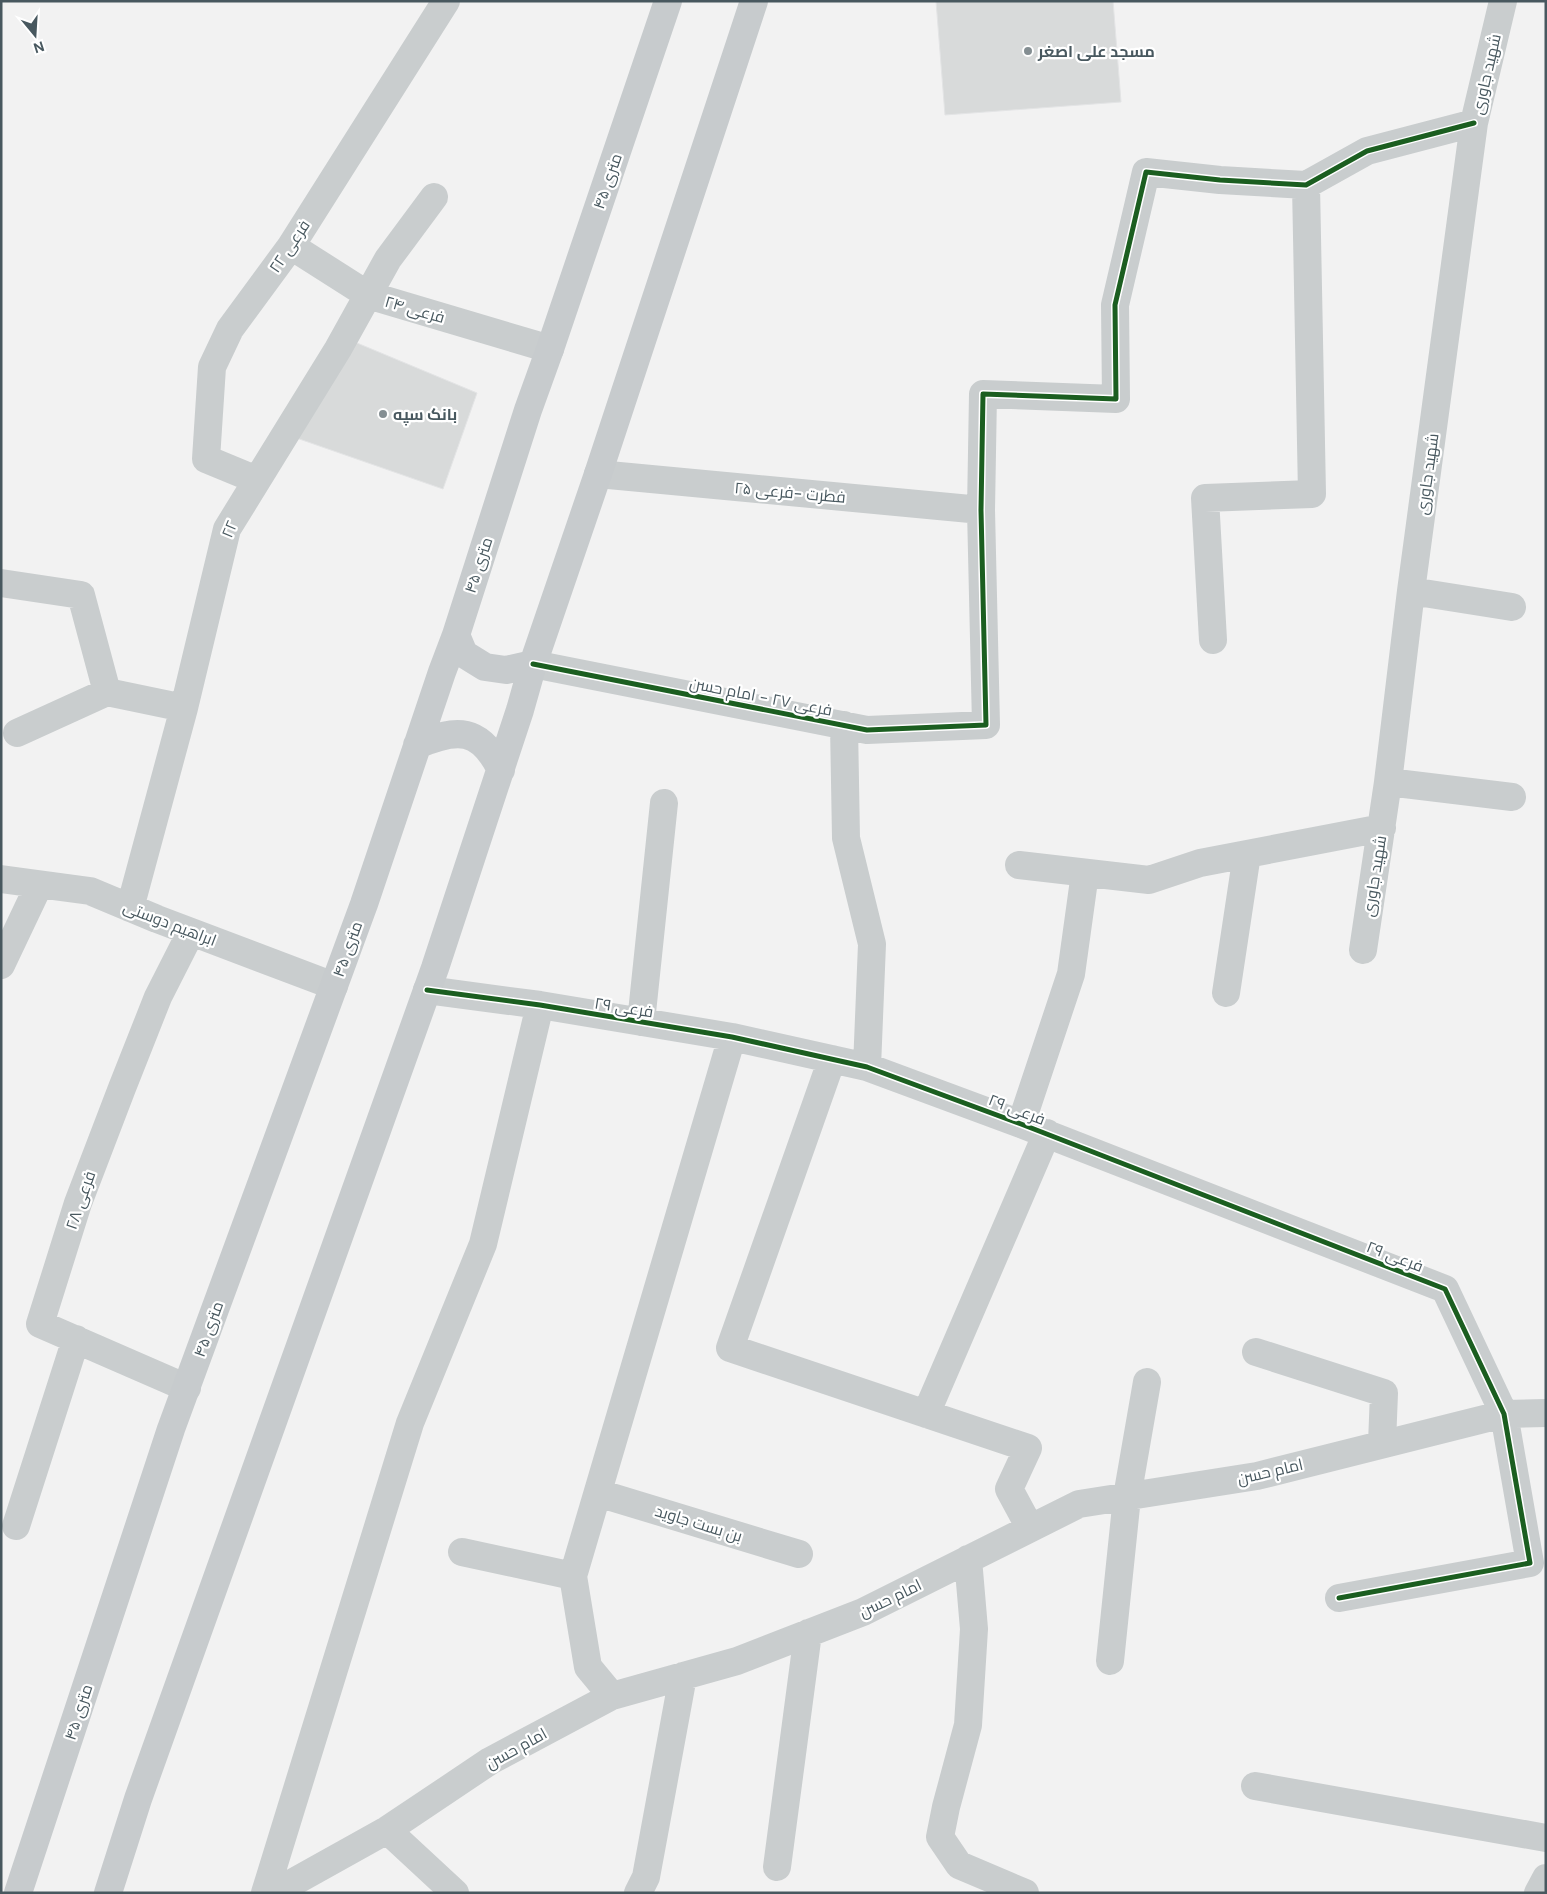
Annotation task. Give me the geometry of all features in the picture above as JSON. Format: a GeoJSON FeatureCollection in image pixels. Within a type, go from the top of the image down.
{"type":"FeatureCollection","features":[{"type":"Feature","properties":{"kind":"main road","name":"۴۵ متری"},"geometry":{"type":"LineString","coordinates":[[18,1893],[171,1428],[364,904],[456,635],[528,410],[668,1]]}},
{"type":"Feature","properties":{"kind":"main road"},"geometry":{"type":"LineString","coordinates":[[108,1893],[138,1799],[427,990],[501,770],[533,664],[598,474],[754,1]]}},
{"type":"Feature","properties":{"kind":"main road"},"geometry":{"type":"LineString","coordinates":[[456,635],[464,654],[485,667],[506,670],[533,664]]}},
{"type":"Feature","properties":{"kind":"main road"},"geometry":{"type":"LineString","coordinates":[[417,745],[440,735],[462,733],[484,744],[493,754],[501,770]]}},
{"type":"Feature","properties":{"kind":"street","name":"فرعی ۲۲"},"geometry":{"type":"LineString","coordinates":[[257,480],[206,459],[212,367],[230,329],[291,246],[446,1]]}},
{"type":"Feature","properties":{"kind":"street","name":"شهید جاوری"},"geometry":{"type":"LineString","coordinates":[[1363,950],[1382,828],[1411,591],[1474,123],[1503,1]]}},
{"type":"Feature","properties":{"kind":"street"},"geometry":{"type":"LineString","coordinates":[[981,510],[983,394],[1116,399],[1115,305],[1146,172],[1220,180],[1306,185],[1367,151],[1474,123]]}},
{"type":"Feature","properties":{"kind":"street"},"geometry":{"type":"LineString","coordinates":[[1213,640],[1205,498],[1312,494],[1306,185]]}},
{"type":"Feature","properties":{"kind":"street","name":"۲۲"},"geometry":{"type":"LineString","coordinates":[[130,908],[184,708],[227,529],[338,349],[388,259],[434,197]]}},
{"type":"Feature","properties":{"kind":"street","name":"فرعی ۲۴"},"geometry":{"type":"LineString","coordinates":[[291,246],[368,295],[550,349]]}},
{"type":"Feature","properties":{"kind":"street","name":"فطرت -فرعی ۲۵"},"geometry":{"type":"LineString","coordinates":[[598,474],[981,510]]}},
{"type":"Feature","properties":{"kind":"street","name":"فرعی ۲۷ - امام حسن"},"geometry":{"type":"LineString","coordinates":[[533,664],[867,730],[986,725],[981,510]]}},
{"type":"Feature","properties":{"kind":"street"},"geometry":{"type":"LineString","coordinates":[[1,583],[81,595],[108,692]]}},
{"type":"Feature","properties":{"kind":"street"},"geometry":{"type":"LineString","coordinates":[[1411,591],[1512,607]]}},
{"type":"Feature","properties":{"kind":"street"},"geometry":{"type":"LineString","coordinates":[[17,733],[108,692],[184,708]]}},
{"type":"Feature","properties":{"kind":"street"},"geometry":{"type":"LineString","coordinates":[[844,725],[846,838],[872,944],[867,1066]]}},
{"type":"Feature","properties":{"kind":"street"},"geometry":{"type":"LineString","coordinates":[[1388,782],[1512,797]]}},
{"type":"Feature","properties":{"kind":"street"},"geometry":{"type":"LineString","coordinates":[[641,1022],[664,803]]}},
{"type":"Feature","properties":{"kind":"street"},"geometry":{"type":"LineString","coordinates":[[1019,865],[1149,880],[1200,863],[1382,828]]}},
{"type":"Feature","properties":{"kind":"street"},"geometry":{"type":"LineString","coordinates":[[1226,993],[1247,854]]}},
{"type":"Feature","properties":{"kind":"street"},"geometry":{"type":"LineString","coordinates":[[1021,1124],[1071,974],[1085,873]]}},
{"type":"Feature","properties":{"kind":"street","name":"ابراهیم دوستی"},"geometry":{"type":"LineString","coordinates":[[1,879],[90,891],[191,932],[334,986]]}},
{"type":"Feature","properties":{"kind":"street"},"geometry":{"type":"LineString","coordinates":[[1,965],[39,885]]}},
{"type":"Feature","properties":{"kind":"street","name":"فرعی ۲۸"},"geometry":{"type":"LineString","coordinates":[[186,1388],[40,1324],[78,1203],[122,1088],[158,997],[191,932]]}},
{"type":"Feature","properties":{"kind":"street","name":"فرعی ۲۹"},"geometry":{"type":"LineString","coordinates":[[427,990],[540,1005],[732,1037],[867,1066],[1046,1133],[1445,1289],[1504,1414],[1530,1563],[1339,1598]]}},
{"type":"Feature","properties":{"kind":"street"},"geometry":{"type":"LineString","coordinates":[[265,1893],[410,1423],[482,1244],[540,1005]]}},
{"type":"Feature","properties":{"kind":"street"},"geometry":{"type":"LineString","coordinates":[[612,1696],[588,1668],[574,1576],[732,1037]]}},
{"type":"Feature","properties":{"kind":"street"},"geometry":{"type":"LineString","coordinates":[[832,1059],[730,1348],[1028,1448],[1009,1489],[1030,1528]]}},
{"type":"Feature","properties":{"kind":"street"},"geometry":{"type":"LineString","coordinates":[[926,1414],[1046,1133]]}},
{"type":"Feature","properties":{"kind":"street"},"geometry":{"type":"LineString","coordinates":[[16,1526],[76,1339]]}},
{"type":"Feature","properties":{"kind":"street"},"geometry":{"type":"LineString","coordinates":[[1256,1352],[1384,1393],[1382,1443]]}},
{"type":"Feature","properties":{"kind":"street"},"geometry":{"type":"LineString","coordinates":[[1110,1661],[1127,1497],[1147,1382]]}},
{"type":"Feature","properties":{"kind":"street","name":"امام حسن"},"geometry":{"type":"LineString","coordinates":[[274,1893],[387,1830],[490,1761],[612,1696],[737,1661],[862,1612],[1079,1504],[1257,1476],[1382,1443],[1504,1414],[1546,1413]]}},
{"type":"Feature","properties":{"kind":"street","name":"بن بست جاوید"},"geometry":{"type":"LineString","coordinates":[[598,1492],[799,1554]]}},
{"type":"Feature","properties":{"kind":"street"},"geometry":{"type":"LineString","coordinates":[[462,1552],[574,1576]]}},
{"type":"Feature","properties":{"kind":"street"},"geometry":{"type":"LineString","coordinates":[[968,1559],[974,1629],[968,1725],[940,1837],[959,1865],[1025,1893]]}},
{"type":"Feature","properties":{"kind":"street"},"geometry":{"type":"LineString","coordinates":[[777,1867],[808,1633]]}},
{"type":"Feature","properties":{"kind":"street"},"geometry":{"type":"LineString","coordinates":[[638,1893],[646,1877],[683,1676]]}},
{"type":"Feature","properties":{"kind":"street"},"geometry":{"type":"LineString","coordinates":[[1256,1786],[1546,1838]]}},
{"type":"Feature","properties":{"kind":"street"},"geometry":{"type":"LineString","coordinates":[[387,1830],[455,1893]]}},
{"type":"Feature","properties":{"kind":"street"},"geometry":{"type":"LineString","coordinates":[[1538,1893],[1546,1878]]}},
{"type":"Feature","properties":{"kind":"building","name":"مسجد علی اصغر"},"geometry":{"type":"Polygon","coordinates":[[[936,1],[1113,1],[1121,102],[945,115],[936,1]]]}},
{"type":"Feature","properties":{"kind":"building","name":"بانک سپه"},"geometry":{"type":"Polygon","coordinates":[[[345,338],[477,393],[443,489],[285,434],[345,338]]]}},
{"type":"Feature","properties":{"kind":"cycle path"},"geometry":{"type":"LineString","coordinates":[[533,664],[867,730],[986,725],[981,510],[983,394],[1116,399],[1115,305],[1146,172],[1220,180],[1306,185],[1367,151],[1474,123]]}},
{"type":"Feature","properties":{"kind":"cycle path"},"geometry":{"type":"LineString","coordinates":[[427,990],[540,1005],[732,1037],[867,1067],[1021,1124],[1445,1289],[1504,1414],[1530,1563],[1339,1598]]}},
{"type":"Feature","properties":{"kind":"place","name":"مسجد علی اصغر"},"geometry":{"type":"Point","coordinates":[1028,51]}},
{"type":"Feature","properties":{"kind":"place","name":"بانک سپه"},"geometry":{"type":"Point","coordinates":[383,414]}}]}
